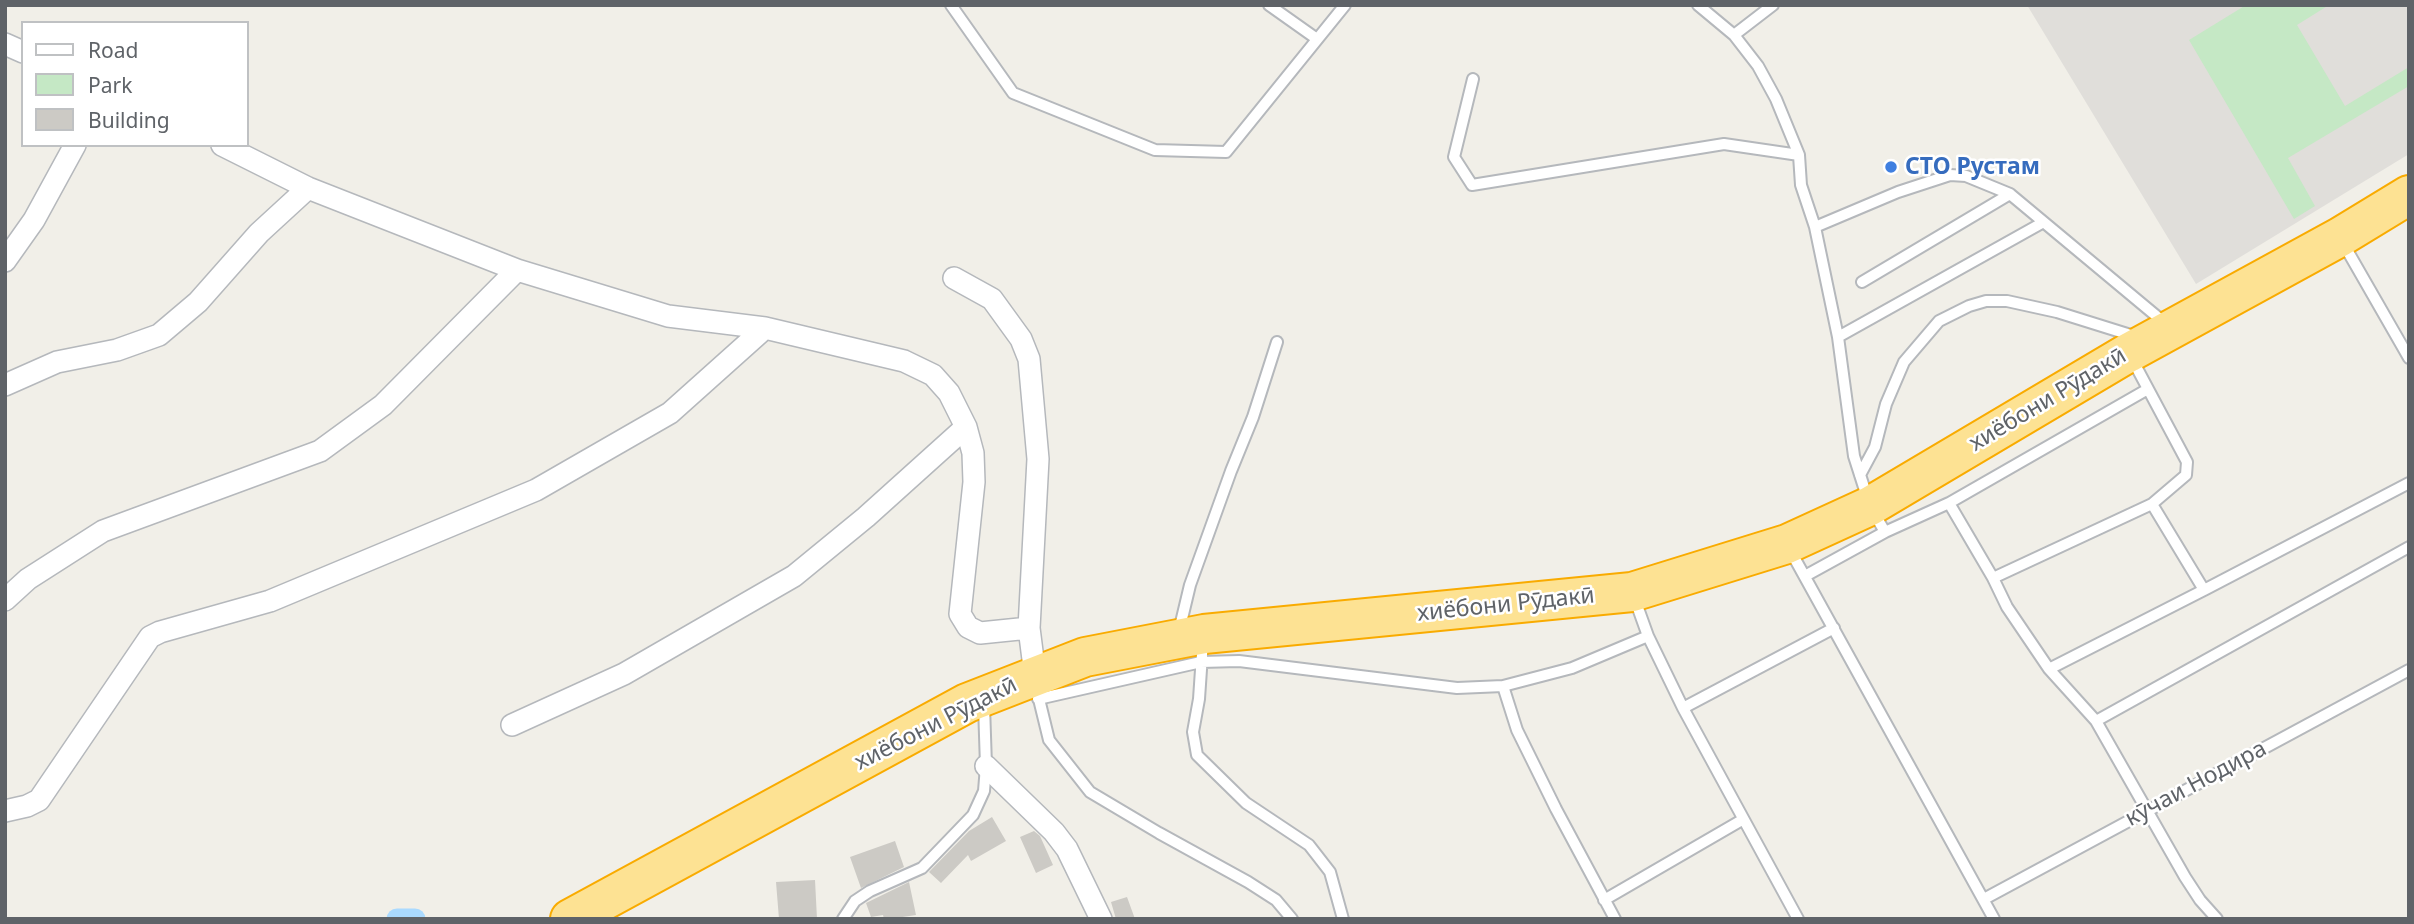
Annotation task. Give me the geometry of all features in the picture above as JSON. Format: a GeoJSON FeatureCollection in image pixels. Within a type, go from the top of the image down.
{"type":"FeatureCollection","features":[{"type":"Feature","properties":{"kind":"highway","name":"хиёбони Рӯдакӣ"},"geometry":{"type":"LineString","coordinates":[[570,919],[984,695],[1037,687],[1085,657],[1632,592],[1796,560],[1872,504],[2150,340],[2340,237],[2409,195]]}},
{"type":"Feature","properties":{"kind":"street"},"geometry":{"type":"LineString","coordinates":[[5,44],[21,51]]}},
{"type":"Feature","properties":{"kind":"street"},"geometry":{"type":"LineString","coordinates":[[5,261],[34,220],[74,147]]}},
{"type":"Feature","properties":{"kind":"street"},"geometry":{"type":"LineString","coordinates":[[226,147],[308,188],[517,270],[668,316],[765,328],[904,361],[933,375],[949,393],[966,427],[972,453],[974,482],[960,614],[968,627],[980,633],[1029,628]]}},
{"type":"Feature","properties":{"kind":"street"},"geometry":{"type":"LineString","coordinates":[[5,384],[57,362],[117,350],[159,335],[198,302],[259,233],[308,188]]}},
{"type":"Feature","properties":{"kind":"street"},"geometry":{"type":"LineString","coordinates":[[5,600],[28,579],[103,531],[320,451],[383,405],[517,270]]}},
{"type":"Feature","properties":{"kind":"street"},"geometry":{"type":"LineString","coordinates":[[954,278],[992,299],[1016,330],[1029,359],[1038,459],[1029,628],[1037,687]]}},
{"type":"Feature","properties":{"kind":"street"},"geometry":{"type":"LineString","coordinates":[[5,811],[39,800],[150,637],[270,601],[536,490],[670,413],[765,328]]}},
{"type":"Feature","properties":{"kind":"street"},"geometry":{"type":"LineString","coordinates":[[512,725],[624,674],[794,576],[866,517],[966,427]]}},
{"type":"Feature","properties":{"kind":"street"},"geometry":{"type":"LineString","coordinates":[[986,766],[1068,849],[1101,919]]}},
{"type":"Feature","properties":{"kind":"lane"},"geometry":{"type":"LineString","coordinates":[[951,5],[1013,93],[1155,150],[1226,152],[1345,5]]}},
{"type":"Feature","properties":{"kind":"lane"},"geometry":{"type":"LineString","coordinates":[[1269,5],[1317,39]]}},
{"type":"Feature","properties":{"kind":"lane"},"geometry":{"type":"LineString","coordinates":[[1698,5],[1734,35],[1758,66],[1776,99],[1799,155],[1801,185],[1815,227],[1838,337],[1854,456],[1872,504]]}},
{"type":"Feature","properties":{"kind":"lane"},"geometry":{"type":"LineString","coordinates":[[1734,35],[1773,5]]}},
{"type":"Feature","properties":{"kind":"lane"},"geometry":{"type":"LineString","coordinates":[[1473,79],[1454,157],[1472,185],[1724,144],[1799,155]]}},
{"type":"Feature","properties":{"kind":"lane"},"geometry":{"type":"LineString","coordinates":[[1815,227],[1898,192],[1950,175],[1965,176],[2010,194],[2042,223],[2150,340],[2148,389],[2187,462],[2186,475],[2152,504],[1993,578]]}},
{"type":"Feature","properties":{"kind":"lane"},"geometry":{"type":"LineString","coordinates":[[1862,282],[2010,194]]}},
{"type":"Feature","properties":{"kind":"lane"},"geometry":{"type":"LineString","coordinates":[[1838,337],[2042,223]]}},
{"type":"Feature","properties":{"kind":"lane"},"geometry":{"type":"LineString","coordinates":[[2340,237],[2409,358]]}},
{"type":"Feature","properties":{"kind":"lane"},"geometry":{"type":"LineString","coordinates":[[1872,504],[1875,447],[1886,404],[1904,362],[1939,321],[1986,301],[2007,301],[2057,312],[2150,340]]}},
{"type":"Feature","properties":{"kind":"lane"},"geometry":{"type":"LineString","coordinates":[[1277,342],[1253,417],[1190,585],[1194,645],[1193,732],[1197,755],[1246,803],[1308,845],[1330,872],[1343,919]]}},
{"type":"Feature","properties":{"kind":"lane"},"geometry":{"type":"LineString","coordinates":[[1872,504],[1949,503],[2148,389]]}},
{"type":"Feature","properties":{"kind":"lane"},"geometry":{"type":"LineString","coordinates":[[2049,669],[2409,483]]}},
{"type":"Feature","properties":{"kind":"lane"},"geometry":{"type":"LineString","coordinates":[[1949,503],[2007,607],[2049,669],[2096,722],[2200,900],[2217,919]]}},
{"type":"Feature","properties":{"kind":"lane"},"geometry":{"type":"LineString","coordinates":[[2152,504],[2204,590]]}},
{"type":"Feature","properties":{"kind":"lane"},"geometry":{"type":"LineString","coordinates":[[2096,722],[2409,547]]}},
{"type":"Feature","properties":{"kind":"lane"},"geometry":{"type":"LineString","coordinates":[[1796,560],[1994,919]]}},
{"type":"Feature","properties":{"kind":"lane"},"geometry":{"type":"LineString","coordinates":[[1632,592],[1648,636],[1683,708],[1798,919]]}},
{"type":"Feature","properties":{"kind":"lane"},"geometry":{"type":"LineString","coordinates":[[1683,708],[1833,628]]}},
{"type":"Feature","properties":{"kind":"lane"},"geometry":{"type":"LineString","coordinates":[[1194,645],[1239,661],[1457,688],[1503,686],[1572,668],[1648,636]]}},
{"type":"Feature","properties":{"kind":"lane","name":"кӯчаи Нодира"},"geometry":{"type":"LineString","coordinates":[[1984,899],[2409,670]]}},
{"type":"Feature","properties":{"kind":"lane"},"geometry":{"type":"LineString","coordinates":[[1503,686],[1517,730],[1615,919]]}},
{"type":"Feature","properties":{"kind":"lane"},"geometry":{"type":"LineString","coordinates":[[1037,687],[1049,740],[1090,792],[1248,882],[1276,900],[1292,919]]}},
{"type":"Feature","properties":{"kind":"lane"},"geometry":{"type":"LineString","coordinates":[[843,919],[855,901],[870,891],[922,867],[974,815],[984,791],[984,695]]}},
{"type":"Feature","properties":{"kind":"lane"},"geometry":{"type":"LineString","coordinates":[[1604,900],[1742,820]]}},
{"type":"Feature","properties":{"kind":"shaded area"},"geometry":{"type":"Polygon","coordinates":[[[2027,5],[2409,5],[2409,154],[2196,284],[2027,5]]]}},
{"type":"Feature","properties":{"kind":"green space"},"geometry":{"type":"Polygon","coordinates":[[[2246,5],[2329,5],[2297,25],[2345,106],[2409,67],[2409,86],[2288,158],[2315,206],[2294,219],[2189,40],[2246,5]]]}},
{"type":"Feature","properties":{"kind":"building"},"geometry":{"type":"Polygon","coordinates":[[[992,817],[1006,841],[971,861],[968,855],[941,883],[929,872],[969,831],[992,817]]]}},
{"type":"Feature","properties":{"kind":"building"},"geometry":{"type":"Polygon","coordinates":[[[1034,831],[1040,836],[1053,865],[1036,873],[1020,837],[1034,831]]]}},
{"type":"Feature","properties":{"kind":"building"},"geometry":{"type":"Polygon","coordinates":[[[895,841],[904,867],[861,888],[850,857],[895,841]]]}},
{"type":"Feature","properties":{"kind":"building"},"geometry":{"type":"Polygon","coordinates":[[[815,880],[817,919],[779,919],[776,882],[815,880]]]}},
{"type":"Feature","properties":{"kind":"building"},"geometry":{"type":"Polygon","coordinates":[[[909,882],[916,915],[889,919],[884,919],[883,915],[871,917],[866,903],[909,882]]]}},
{"type":"Feature","properties":{"kind":"building"},"geometry":{"type":"Polygon","coordinates":[[[1127,897],[1135,919],[1116,919],[1111,902],[1127,897]]]}},
{"type":"Feature","properties":{"kind":"waterway"},"geometry":{"type":"LineString","coordinates":[[397,919],[415,919]]}},
{"type":"Feature","properties":{"kind":"place","name":"СТО Рустам"},"geometry":{"type":"Point","coordinates":[1891,167]}}]}
